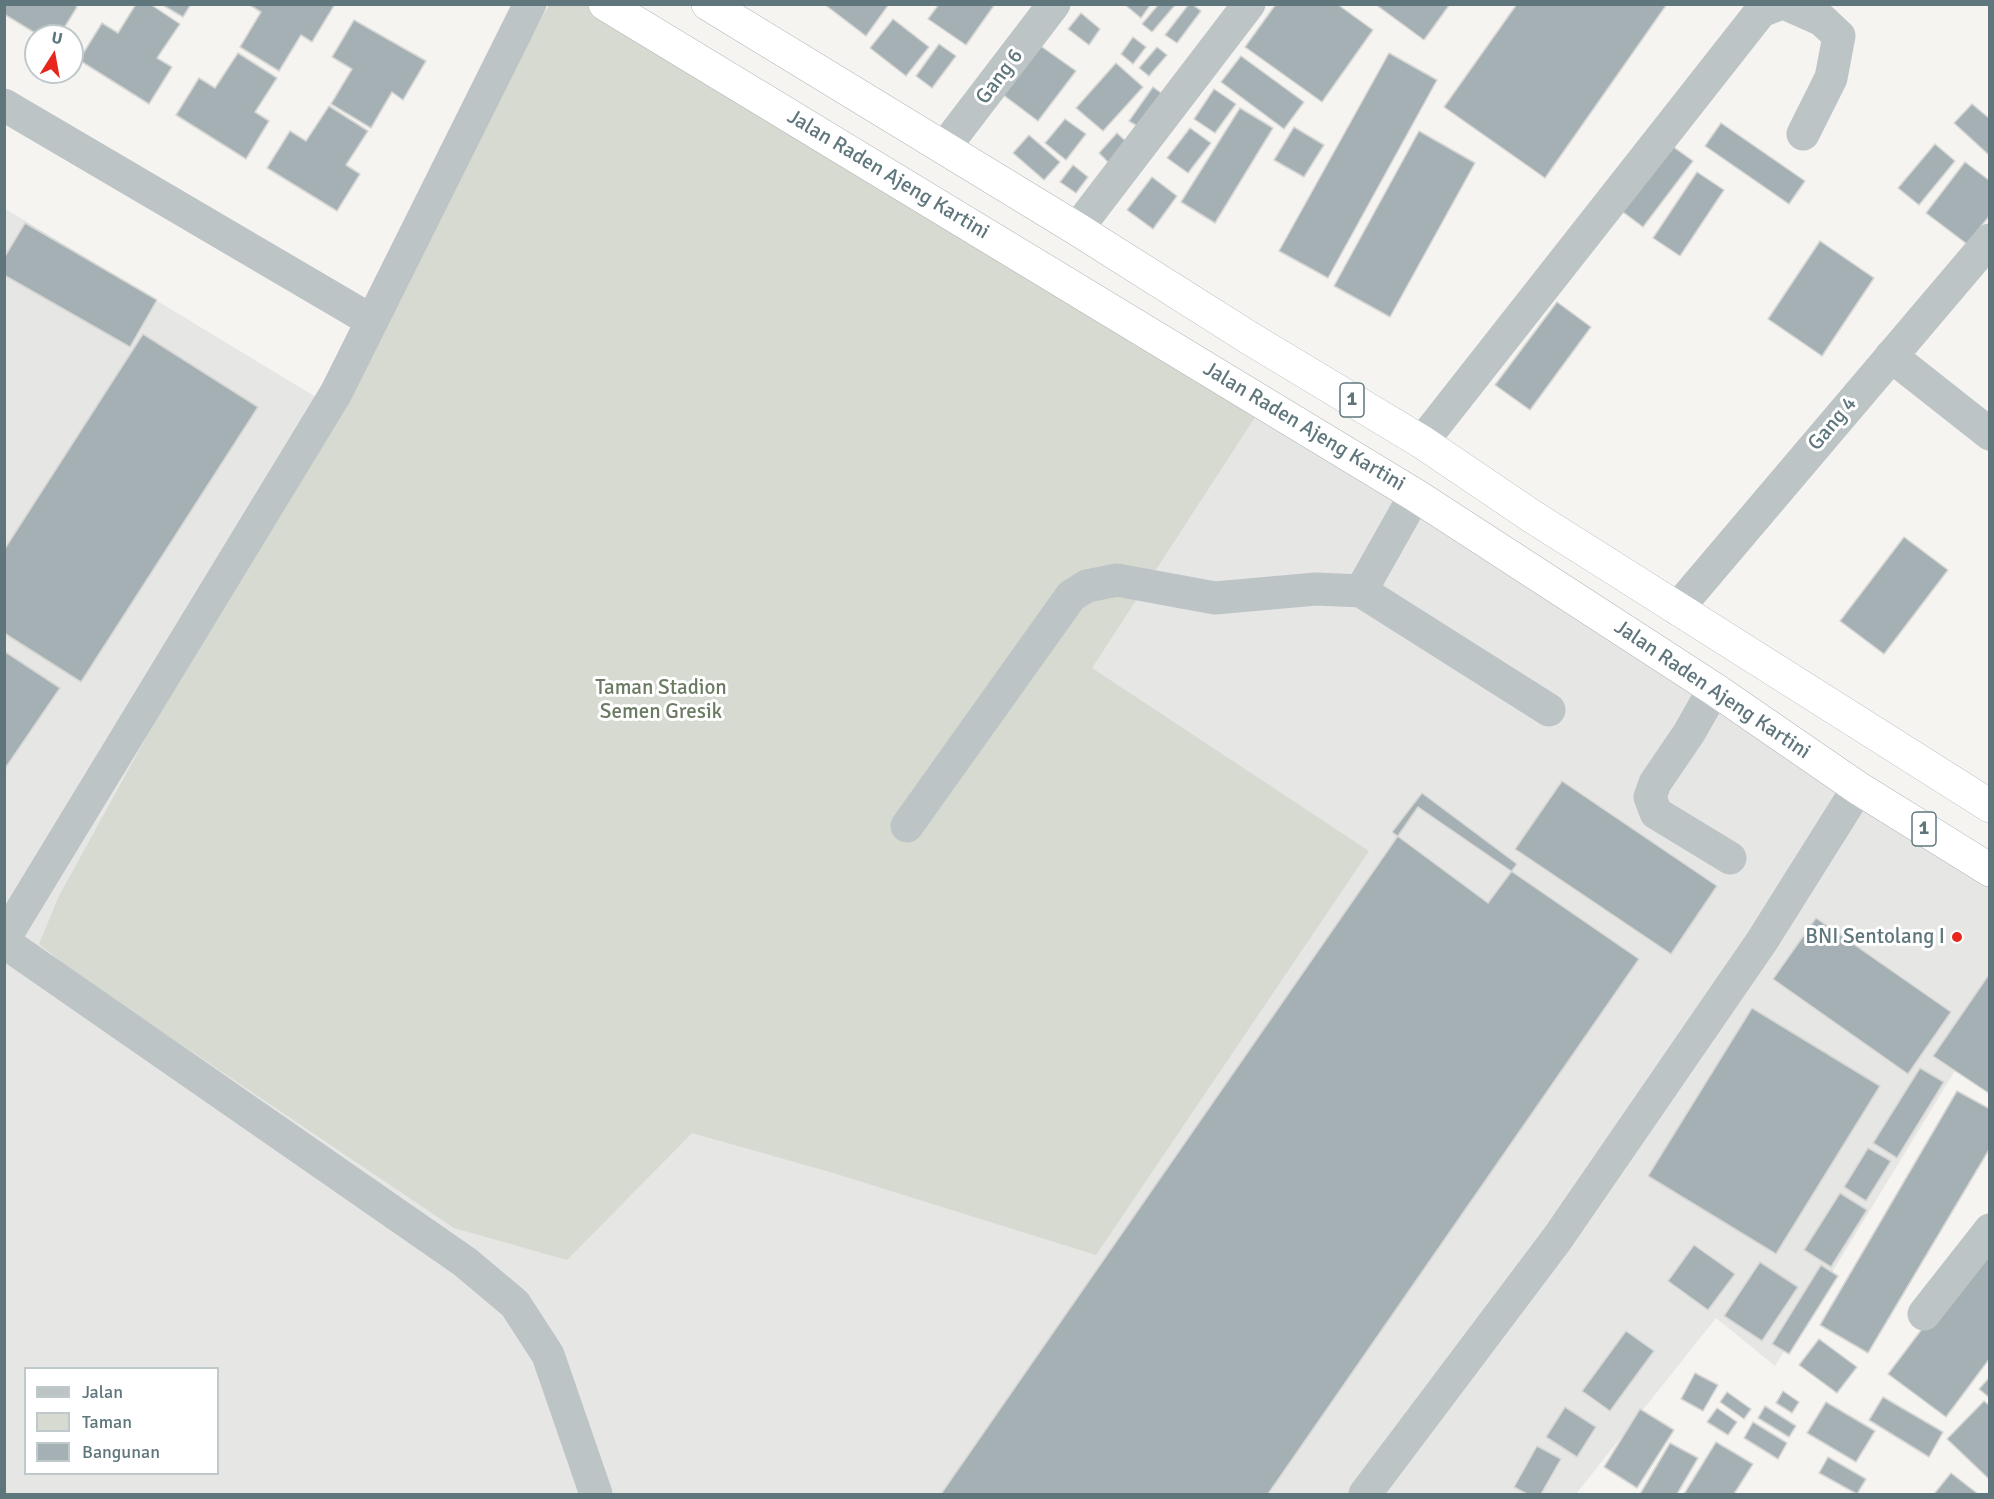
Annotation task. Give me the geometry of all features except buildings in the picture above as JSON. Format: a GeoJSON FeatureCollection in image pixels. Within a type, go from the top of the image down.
{"type":"FeatureCollection","features":[{"type":"Feature","properties":{"kind":"highway","name":"Jalan Raden Ajeng Kartini"},"geometry":{"type":"LineString","coordinates":[[605,4],[1415,495],[1714,689],[1858,788],[1989,870]]}},
{"type":"Feature","properties":{"kind":"highway","name":"1"},"geometry":{"type":"LineString","coordinates":[[708,4],[1422,442],[1533,517],[1989,806]]}},
{"type":"Feature","properties":{"kind":"street","name":"Gang 6"},"geometry":{"type":"LineString","coordinates":[[944,148],[1054,4]]}},
{"type":"Feature","properties":{"kind":"street"},"geometry":{"type":"LineString","coordinates":[[1077,229],[1249,4]]}},
{"type":"Feature","properties":{"kind":"street"},"geometry":{"type":"LineString","coordinates":[[1422,442],[1761,11],[1779,4]]}},
{"type":"Feature","properties":{"kind":"street"},"geometry":{"type":"LineString","coordinates":[[1786,4],[1822,20],[1839,36],[1831,78],[1803,134]]}},
{"type":"Feature","properties":{"kind":"street"},"geometry":{"type":"LineString","coordinates":[[521,8],[336,393],[4,941],[465,1262],[515,1304],[548,1356],[596,1494]]}},
{"type":"Feature","properties":{"kind":"street"},"geometry":{"type":"LineString","coordinates":[[4,105],[372,321]]}},
{"type":"Feature","properties":{"kind":"street","name":"Gang 4"},"geometry":{"type":"LineString","coordinates":[[1677,609],[1989,240]]}},
{"type":"Feature","properties":{"kind":"street"},"geometry":{"type":"LineString","coordinates":[[1891,356],[1989,435]]}},
{"type":"Feature","properties":{"kind":"street"},"geometry":{"type":"LineString","coordinates":[[1361,591],[1415,495]]}},
{"type":"Feature","properties":{"kind":"street"},"geometry":{"type":"LineString","coordinates":[[907,826],[1071,596],[1087,586],[1117,580],[1215,598],[1316,589],[1361,591],[1549,710]]}},
{"type":"Feature","properties":{"kind":"street"},"geometry":{"type":"LineString","coordinates":[[1714,689],[1689,733],[1655,783],[1650,797],[1656,813],[1730,858]]}},
{"type":"Feature","properties":{"kind":"street"},"geometry":{"type":"LineString","coordinates":[[1365,1494],[1557,1239],[1762,941],[1858,788]]}},
{"type":"Feature","properties":{"kind":"street"},"geometry":{"type":"LineString","coordinates":[[1924,1314],[1989,1230]]}},
{"type":"Feature","properties":{"kind":"shaded area"},"geometry":{"type":"Polygon","coordinates":[[[549,5],[1261,408],[1989,881],[1989,1015],[1775,1366],[1716,1318],[1576,1494],[5,1494],[4,208],[329,405],[549,5]]]}},
{"type":"Feature","properties":{"kind":"green space","name":"Taman Stadion Semen Gresik"},"geometry":{"type":"Polygon","coordinates":[[[549,5],[611,5],[1261,408],[1092,668],[1369,851],[1096,1255],[830,1172],[692,1133],[567,1260],[454,1228],[78,975],[39,944],[59,896],[549,5]]]}},
{"type":"Feature","properties":{"kind":"place","name":"BNI Sentolang I"},"geometry":{"type":"Point","coordinates":[1957,937]}}]}
